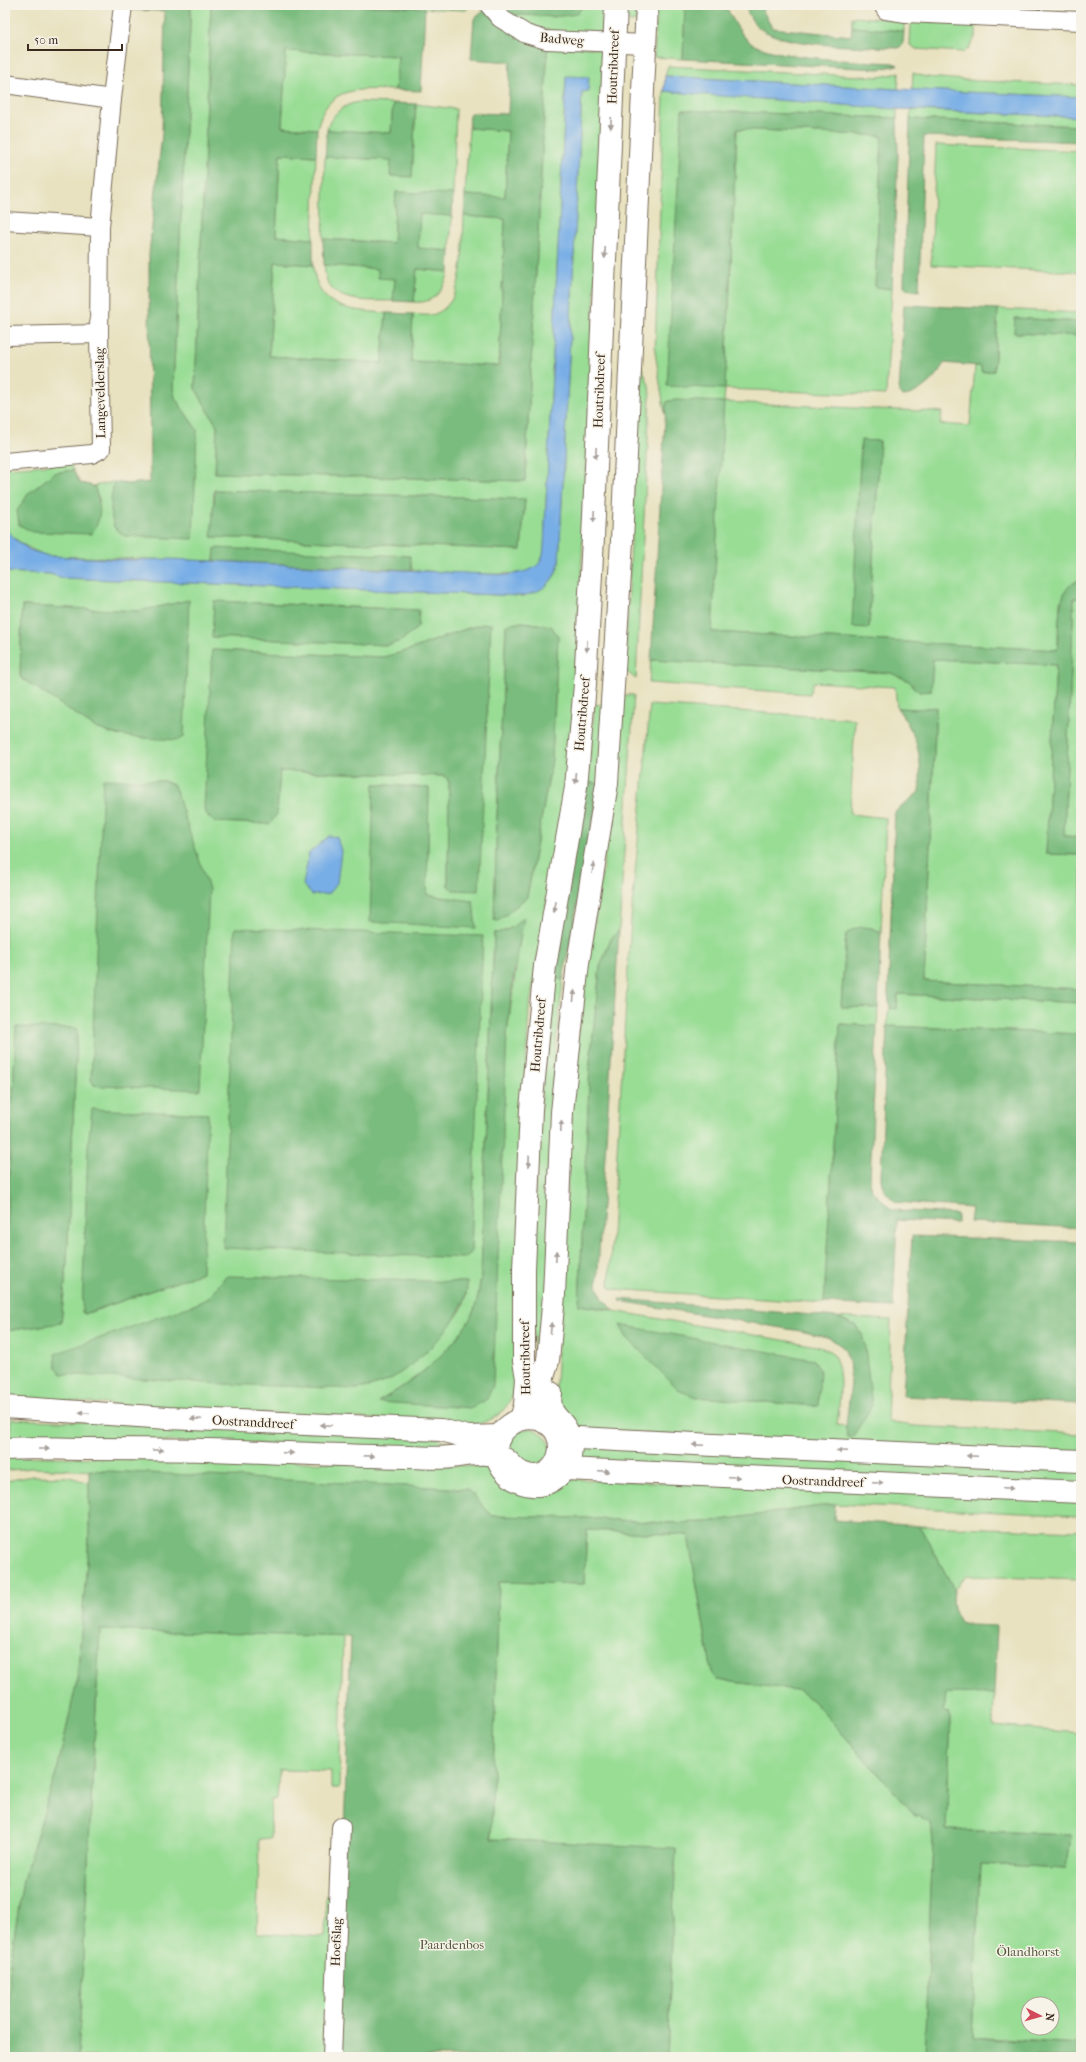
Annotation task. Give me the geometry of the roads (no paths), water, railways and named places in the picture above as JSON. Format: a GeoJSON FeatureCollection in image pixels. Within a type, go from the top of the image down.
{"type":"FeatureCollection","features":[{"type":"Feature","properties":{"kind":"main road","name":"Houtribdreef"},"geometry":{"type":"LineString","coordinates":[[521,1419],[527,1395],[527,1378],[524,1361],[524,1269],[532,1101],[545,966],[576,787],[585,684],[616,5]]}},
{"type":"Feature","properties":{"kind":"main road","name":"Houtribdreef"},"geometry":{"type":"LineString","coordinates":[[557,1429],[541,1400],[543,1377],[548,1361],[555,1273],[562,1112],[578,964],[607,783],[622,541],[647,5]]}},
{"type":"Feature","properties":{"kind":"main road"},"geometry":{"type":"LineString","coordinates":[[441,1430],[485,1428],[496,1423],[507,1414],[516,1403],[524,1361]]}},
{"type":"Feature","properties":{"kind":"main road","name":"Oostranddreef"},"geometry":{"type":"LineString","coordinates":[[5,1407],[168,1418],[441,1430],[468,1437],[499,1452]]}},
{"type":"Feature","properties":{"kind":"main road"},"geometry":{"type":"LineString","coordinates":[[557,1429],[571,1452],[565,1469],[548,1482],[532,1486],[518,1482],[506,1473],[499,1452],[508,1426],[521,1419],[532,1418],[557,1429],[1081,1461]]}},
{"type":"Feature","properties":{"kind":"main road"},"geometry":{"type":"LineString","coordinates":[[499,1452],[521,1473],[542,1474],[555,1466],[558,1459],[560,1446],[557,1429]]}},
{"type":"Feature","properties":{"kind":"main road"},"geometry":{"type":"LineString","coordinates":[[5,1449],[204,1450],[375,1457],[450,1457],[465,1462],[499,1452]]}},
{"type":"Feature","properties":{"kind":"main road","name":"Oostranddreef"},"geometry":{"type":"LineString","coordinates":[[565,1469],[1081,1492]]}},
{"type":"Feature","properties":{"kind":"street","name":"Langevelderslag"},"geometry":{"type":"LineString","coordinates":[[5,462],[92,454],[101,449],[99,334],[100,226],[112,99],[123,5]]}},
{"type":"Feature","properties":{"kind":"street","name":"Badweg"},"geometry":{"type":"LineString","coordinates":[[489,5],[500,18],[526,34],[546,40],[646,44]]}},
{"type":"Feature","properties":{"kind":"street"},"geometry":{"type":"LineString","coordinates":[[882,5],[886,10],[906,13],[1081,21]]}},
{"type":"Feature","properties":{"kind":"street"},"geometry":{"type":"LineString","coordinates":[[5,84],[112,99]]}},
{"type":"Feature","properties":{"kind":"street"},"geometry":{"type":"LineString","coordinates":[[5,221],[100,226]]}},
{"type":"Feature","properties":{"kind":"street","name":"Langevelderslag"},"geometry":{"type":"LineString","coordinates":[[5,336],[99,334]]}},
{"type":"Feature","properties":{"kind":"street","name":"Hoefslag"},"geometry":{"type":"LineString","coordinates":[[332,2057],[341,1827]]}},
{"type":"Feature","properties":{"kind":"water"},"geometry":{"type":"Polygon","coordinates":[[[566,76],[589,77],[588,91],[582,92],[559,563],[554,576],[546,586],[536,592],[522,596],[63,578],[50,574],[5,572],[5,529],[17,541],[30,550],[48,556],[134,560],[169,559],[507,575],[530,570],[537,566],[541,561],[544,547],[566,76]]]}},
{"type":"Feature","properties":{"kind":"water"},"geometry":{"type":"Polygon","coordinates":[[[665,76],[898,89],[1081,97],[1081,117],[897,109],[664,91],[665,76]]]}},
{"type":"Feature","properties":{"kind":"water"},"geometry":{"type":"Polygon","coordinates":[[[329,836],[337,837],[341,851],[337,883],[328,894],[312,895],[303,885],[309,853],[329,836]]]}},
{"type":"Feature","properties":{"kind":"park label","name":"Paardenbos"},"geometry":{"type":"Point","coordinates":[452,1944]}},
{"type":"Feature","properties":{"kind":"park label","name":"Ölandhorst"},"geometry":{"type":"Point","coordinates":[1028,1951]}}]}
